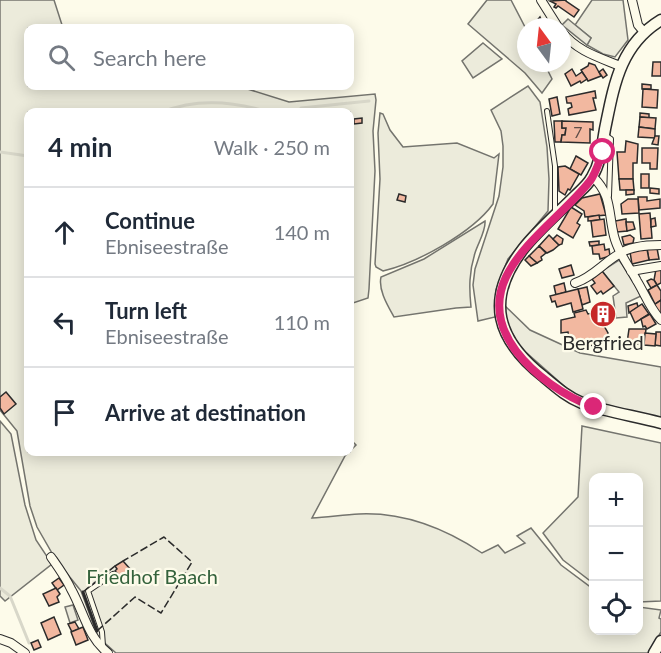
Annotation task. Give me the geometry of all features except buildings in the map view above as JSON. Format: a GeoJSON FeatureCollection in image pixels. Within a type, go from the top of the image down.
{"type":"FeatureCollection","features":[{"type":"Feature","properties":{"kind":"street"},"geometry":{"type":"LineString","coordinates":[[541,0],[552,18]]}},
{"type":"Feature","properties":{"kind":"street"},"geometry":{"type":"LineString","coordinates":[[632,0],[638,25],[644,32]]}},
{"type":"Feature","properties":{"kind":"street"},"geometry":{"type":"LineString","coordinates":[[661,20],[644,32],[632,45],[620,66],[603,152],[593,177],[524,248],[505,280],[499,298],[502,325],[520,357],[566,394],[579,402],[661,423]]}},
{"type":"Feature","properties":{"kind":"street"},"geometry":{"type":"LineString","coordinates":[[571,42],[586,53],[620,66]]}},
{"type":"Feature","properties":{"kind":"street"},"geometry":{"type":"LineString","coordinates":[[593,177],[602,185],[609,201],[614,236],[620,253],[651,308],[661,320]]}},
{"type":"Feature","properties":{"kind":"street"},"geometry":{"type":"LineString","coordinates":[[575,283],[590,277],[620,253],[635,247],[661,245]]}},
{"type":"Feature","properties":{"kind":"street"},"geometry":{"type":"LineString","coordinates":[[631,271],[661,266]]}},
{"type":"Feature","properties":{"kind":"street"},"geometry":{"type":"LineString","coordinates":[[51,557],[71,588],[84,621],[96,641],[106,651]]}},
{"type":"Feature","properties":{"kind":"street"},"geometry":{"type":"LineString","coordinates":[[0,639],[11,643],[25,653]]}},
{"type":"Feature","properties":{"kind":"street"},"geometry":{"type":"LineString","coordinates":[[654,653],[661,641]]}},
{"type":"Feature","properties":{"kind":"lane"},"geometry":{"type":"LineString","coordinates":[[547,111],[555,166],[555,216]]}},
{"type":"Feature","properties":{"kind":"lane"},"geometry":{"type":"LineString","coordinates":[[605,134],[611,139],[609,201]]}},
{"type":"Feature","properties":{"kind":"lane"},"geometry":{"type":"LineString","coordinates":[[106,651],[88,591],[113,574]]}},
{"type":"Feature","properties":{"kind":"green space","name":"Friedhof Baach"},"geometry":{"type":"Polygon","coordinates":[[[0,0],[54,0],[62,24],[24,24],[24,90],[251,90],[289,102],[375,94],[373,131],[375,171],[369,289],[368,298],[354,303],[354,108],[24,108],[24,456],[345,456],[312,518],[375,514],[408,519],[454,536],[482,553],[498,545],[505,553],[525,543],[517,536],[531,528],[561,565],[589,586],[589,635],[643,635],[643,608],[661,610],[659,618],[661,619],[661,632],[648,653],[116,653],[98,637],[81,591],[56,560],[37,527],[30,506],[17,431],[0,410],[0,0]]]}},
{"type":"Feature","properties":{"kind":"green space"},"geometry":{"type":"Polygon","coordinates":[[[487,0],[511,0],[520,18],[517,18],[517,66],[468,24],[487,0]]]}},
{"type":"Feature","properties":{"kind":"green space"},"geometry":{"type":"Polygon","coordinates":[[[592,0],[623,0],[628,40],[615,57],[603,54],[587,45],[591,38],[575,25],[592,0]]]}},
{"type":"Feature","properties":{"kind":"green space"},"geometry":{"type":"Polygon","coordinates":[[[483,43],[502,59],[473,78],[462,61],[483,43]]]}},
{"type":"Feature","properties":{"kind":"green space"},"geometry":{"type":"Polygon","coordinates":[[[548,72],[552,79],[542,93],[525,73],[548,72]]]}},
{"type":"Feature","properties":{"kind":"green space"},"geometry":{"type":"Polygon","coordinates":[[[528,86],[540,102],[547,147],[548,211],[508,259],[496,290],[495,317],[478,321],[473,285],[475,269],[499,196],[503,167],[501,131],[491,110],[528,86]]]}},
{"type":"Feature","properties":{"kind":"green space"},"geometry":{"type":"Polygon","coordinates":[[[380,113],[383,114],[390,130],[403,147],[457,143],[494,158],[499,154],[493,204],[484,215],[458,236],[427,254],[383,271],[375,264],[380,179],[378,133],[380,113]]]}},
{"type":"Feature","properties":{"kind":"green space"},"geometry":{"type":"Polygon","coordinates":[[[485,221],[472,267],[471,307],[394,317],[382,292],[381,277],[424,259],[485,221]]]}},
{"type":"Feature","properties":{"kind":"green space"},"geometry":{"type":"Polygon","coordinates":[[[503,304],[530,330],[580,353],[661,367],[661,419],[584,399],[572,393],[520,347],[508,326],[503,304]]]}},
{"type":"Feature","properties":{"kind":"green space"},"geometry":{"type":"Polygon","coordinates":[[[0,421],[11,434],[25,505],[36,540],[52,564],[5,601],[0,596],[0,421]]]}},
{"type":"Feature","properties":{"kind":"green space"},"geometry":{"type":"Polygon","coordinates":[[[582,426],[661,443],[661,601],[643,602],[643,473],[589,473],[589,580],[563,560],[543,533],[578,497],[582,426]]]}},
{"type":"Feature","properties":{"kind":"shaded area"},"geometry":{"type":"Polygon","coordinates":[[[571,21],[591,38],[587,45],[571,32],[571,21]]]}},
{"type":"Feature","properties":{"kind":"shaded area"},"geometry":{"type":"Polygon","coordinates":[[[619,260],[641,296],[626,303],[627,317],[616,318],[613,296],[619,292],[602,271],[619,260]]]}},
{"type":"Feature","properties":{"kind":"shaded area"},"geometry":{"type":"Polygon","coordinates":[[[73,605],[78,620],[70,623],[65,607],[73,605]]]}},
{"type":"Feature","properties":{"kind":"waterway"},"geometry":{"type":"LineString","coordinates":[[301,108],[369,101]]}},
{"type":"Feature","properties":{"kind":"waterway"},"geometry":{"type":"LineString","coordinates":[[174,108],[200,103],[226,103],[252,108]]}},
{"type":"Feature","properties":{"kind":"waterway"},"geometry":{"type":"LineString","coordinates":[[0,152],[24,155]]}},
{"type":"Feature","properties":{"kind":"waterway"},"geometry":{"type":"LineString","coordinates":[[0,588],[10,596],[29,643]]}},
{"type":"Feature","properties":{"kind":"fence"},"geometry":{"type":"LineString","coordinates":[[97,631],[135,597],[161,613],[192,562],[164,537],[123,561]]}},
{"type":"Feature","properties":{"kind":"fence"},"geometry":{"type":"LineString","coordinates":[[83,592],[115,566]]}},
{"type":"Feature","properties":{"kind":"wall"},"geometry":{"type":"LineString","coordinates":[[83,592],[97,631]]}},
{"type":"Feature","properties":{"kind":"place","name":"Bergfried"},"geometry":{"type":"Point","coordinates":[603,314]}},
{"type":"Feature","properties":{"kind":"route"},"geometry":{"type":"LineString","coordinates":[[594,407],[566,394],[520,357],[502,325],[499,298],[513,264],[524,248],[589,182],[603,152]]}}]}
